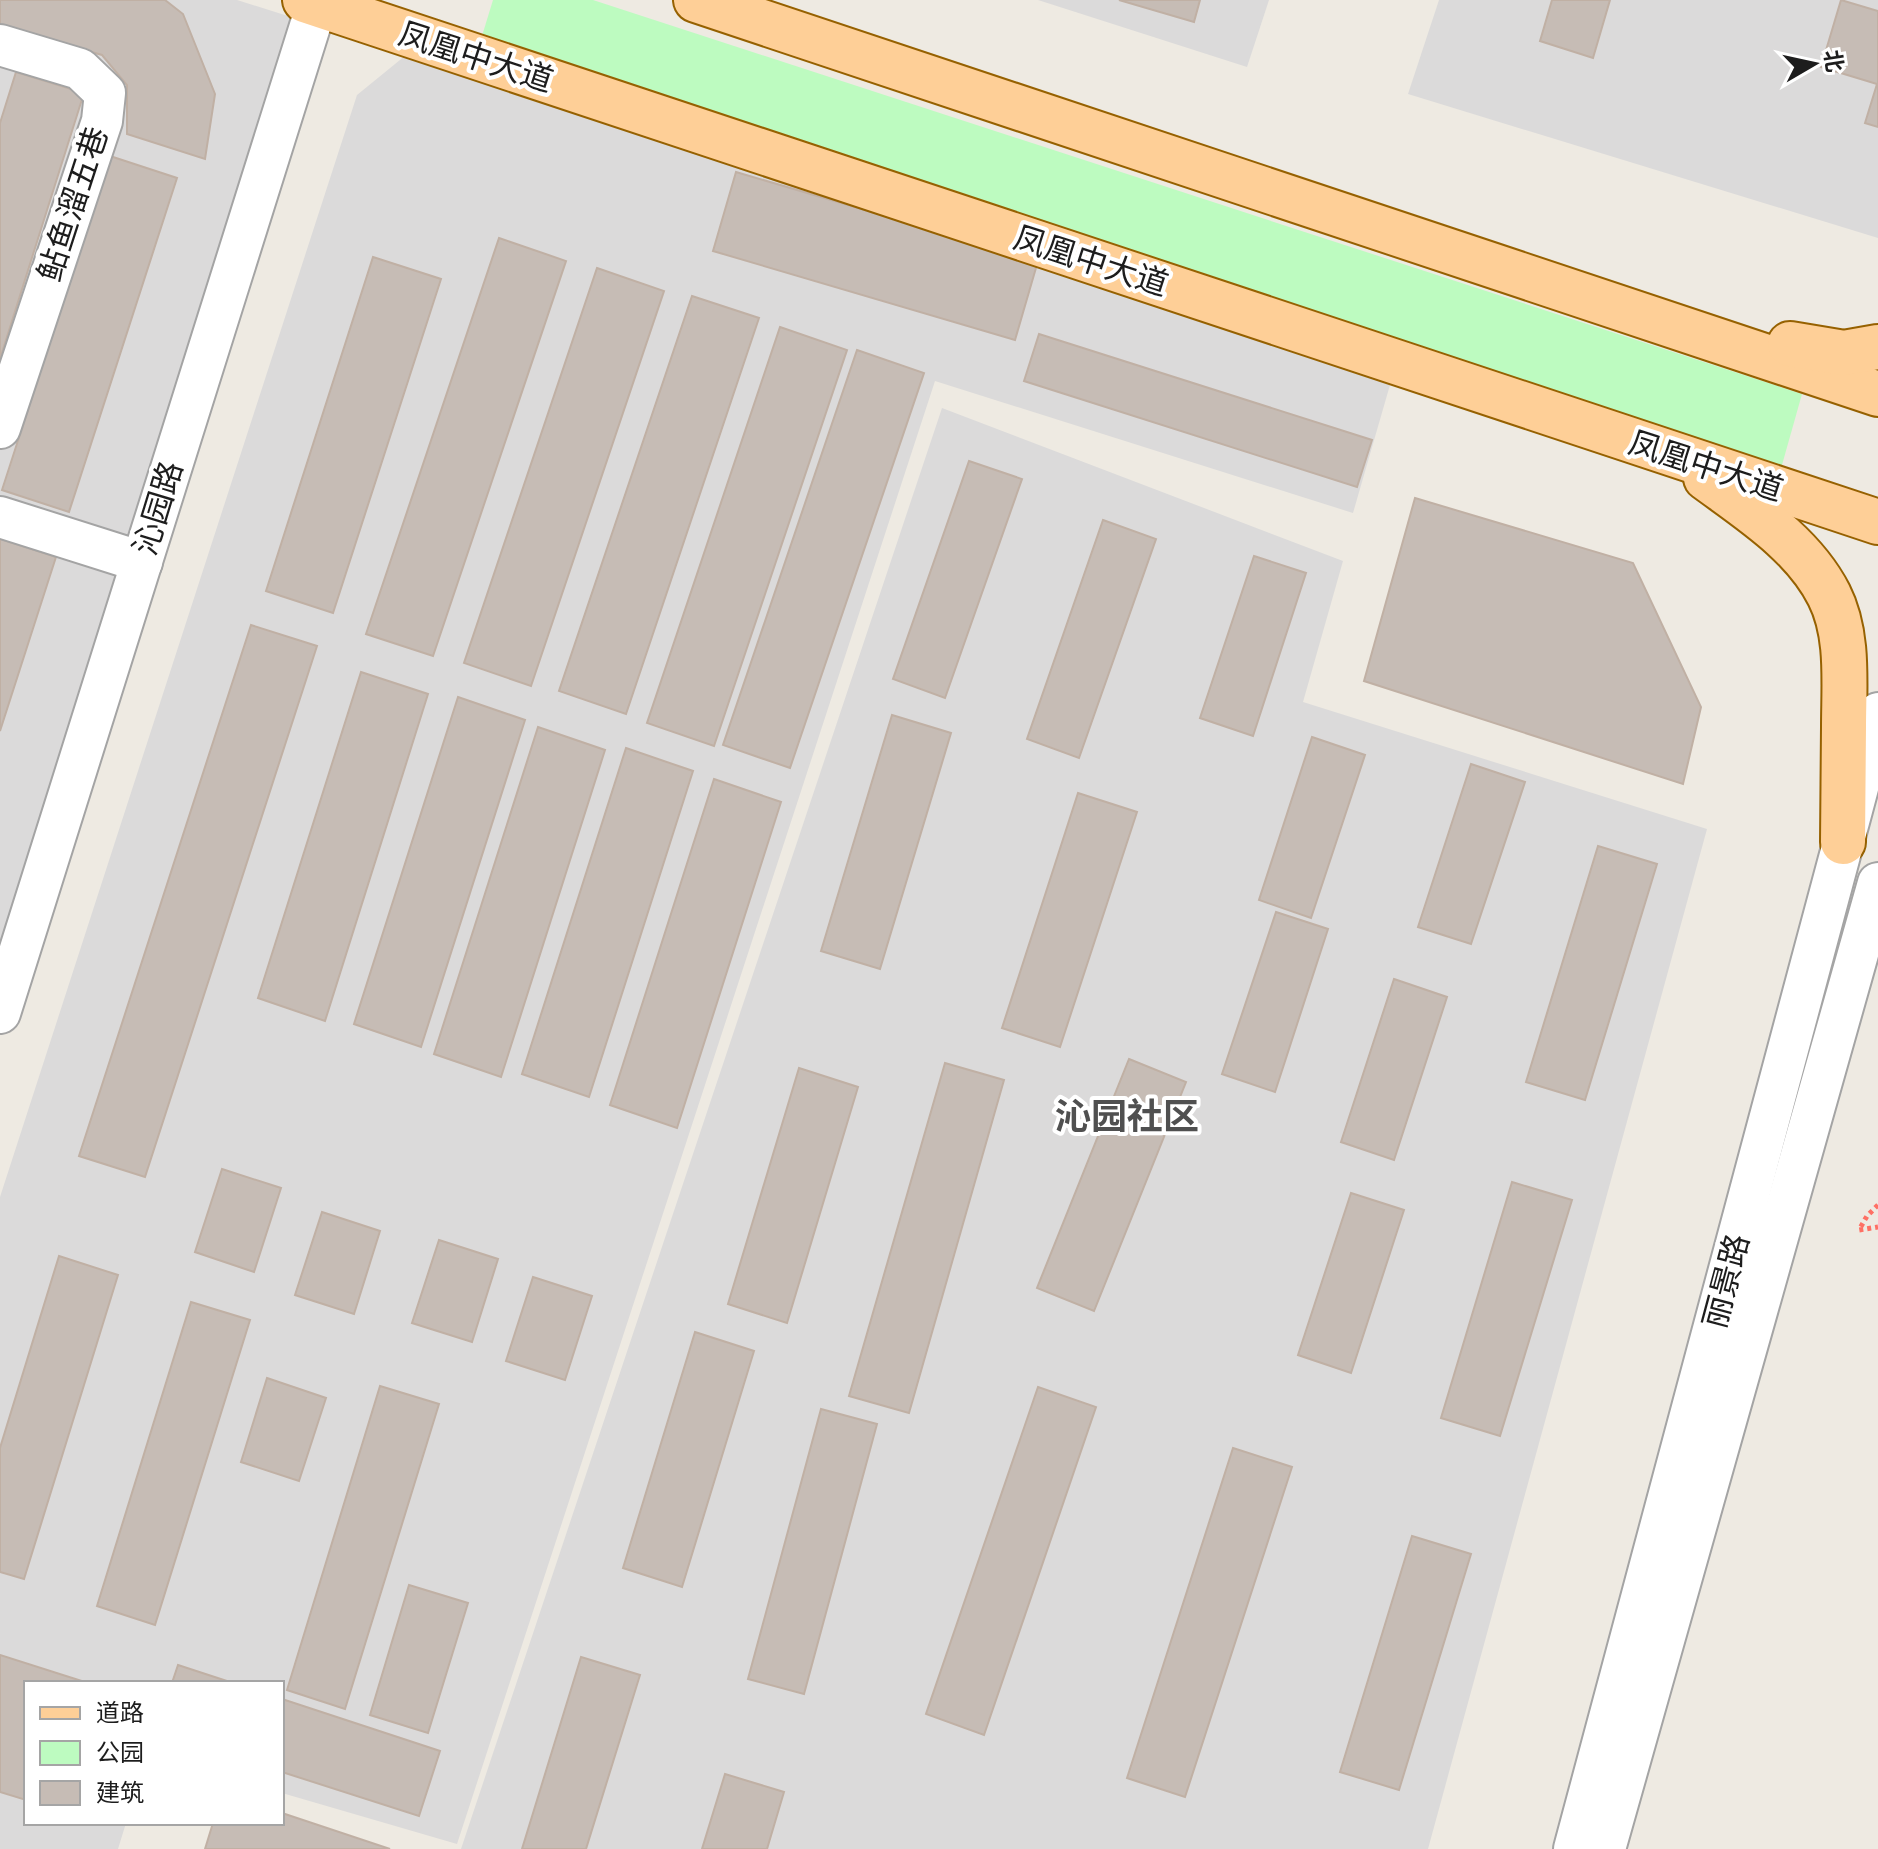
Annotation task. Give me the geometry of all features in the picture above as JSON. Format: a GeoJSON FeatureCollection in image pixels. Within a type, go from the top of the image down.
{"type":"FeatureCollection","features":[{"type":"Feature","properties":{"kind":"main road"},"geometry":{"type":"LineString","coordinates":[[696,0],[1878,394]]}},
{"type":"Feature","properties":{"kind":"main road","name":"凤凰中大道"},"geometry":{"type":"LineString","coordinates":[[311,2],[1878,522]]}},
{"type":"Feature","properties":{"kind":"main road"},"geometry":{"type":"LineString","coordinates":[[1659,321],[1844,353],[1878,347]]}},
{"type":"Feature","properties":{"kind":"main road"},"geometry":{"type":"LineString","coordinates":[[1675,455],[1772,527],[1808,565],[1835,609],[1844,655],[1843,842]]}},
{"type":"Feature","properties":{"kind":"street","name":"沁园路"},"geometry":{"type":"LineString","coordinates":[[0,1013],[142,562],[311,2]]}},
{"type":"Feature","properties":{"kind":"street","name":"鲇鱼溜五巷"},"geometry":{"type":"LineString","coordinates":[[0,428],[102,121],[105,93],[80,69],[3,56]]}},
{"type":"Feature","properties":{"kind":"street"},"geometry":{"type":"LineString","coordinates":[[0,517],[142,562]]}},
{"type":"Feature","properties":{"kind":"street","name":"丽景路"},"geometry":{"type":"LineString","coordinates":[[1574,1849],[1878,713]]}},
{"type":"Feature","properties":{"kind":"street","name":"丽景路"},"geometry":{"type":"LineString","coordinates":[[1605,1849],[1878,883]]}},
{"type":"Feature","properties":{"kind":"path"},"geometry":{"type":"LineString","coordinates":[[1878,1205],[1859,1230],[1878,1227]]}},
{"type":"Feature","properties":{"kind":"shaded area"},"geometry":{"type":"Polygon","coordinates":[[[0,0],[237,0],[291,17],[0,949],[0,0]]]}},
{"type":"Feature","properties":{"kind":"shaded area"},"geometry":{"type":"Polygon","coordinates":[[[1038,0],[1269,0],[1247,67],[1038,0]]]}},
{"type":"Feature","properties":{"kind":"shaded area"},"geometry":{"type":"Polygon","coordinates":[[[1439,0],[1878,0],[1878,238],[1408,94],[1439,0]]]}},
{"type":"Feature","properties":{"kind":"shaded area"},"geometry":{"type":"Polygon","coordinates":[[[411,51],[1392,378],[1353,513],[935,381],[457,1844],[284,1794],[284,1681],[24,1681],[24,1825],[125,1825],[118,1849],[0,1849],[0,1197],[357,95],[411,51]]]}},
{"type":"Feature","properties":{"kind":"shaded area"},"geometry":{"type":"Polygon","coordinates":[[[942,408],[1343,561],[1303,702],[1707,829],[1428,1849],[461,1849],[942,408]]]}},
{"type":"Feature","properties":{"kind":"green space"},"geometry":{"type":"Polygon","coordinates":[[[493,0],[593,0],[1802,394],[1780,472],[478,49],[493,0]]]}},
{"type":"Feature","properties":{"kind":"building"},"geometry":{"type":"Polygon","coordinates":[[[0,0],[165,0],[183,14],[215,94],[205,159],[127,134],[127,85],[102,55],[0,26],[0,0]]]}},
{"type":"Feature","properties":{"kind":"building"},"geometry":{"type":"Polygon","coordinates":[[[1119,0],[1200,0],[1194,22],[1119,0]]]}},
{"type":"Feature","properties":{"kind":"building"},"geometry":{"type":"Polygon","coordinates":[[[1552,0],[1610,0],[1593,58],[1540,41],[1552,0]]]}},
{"type":"Feature","properties":{"kind":"building"},"geometry":{"type":"Polygon","coordinates":[[[1841,0],[1878,11],[1878,127],[1865,123],[1877,84],[1821,67],[1841,0]]]}},
{"type":"Feature","properties":{"kind":"building"},"geometry":{"type":"Polygon","coordinates":[[[16,72],[84,93],[0,359],[0,123],[16,72]]]}},
{"type":"Feature","properties":{"kind":"building"},"geometry":{"type":"Polygon","coordinates":[[[110,156],[177,178],[69,512],[2,490],[110,156]]]}},
{"type":"Feature","properties":{"kind":"building"},"geometry":{"type":"Polygon","coordinates":[[[736,172],[1038,261],[1015,340],[713,251],[736,172]]]}},
{"type":"Feature","properties":{"kind":"building"},"geometry":{"type":"Polygon","coordinates":[[[499,238],[566,261],[433,656],[366,634],[499,238]]]}},
{"type":"Feature","properties":{"kind":"building"},"geometry":{"type":"Polygon","coordinates":[[[373,257],[441,279],[333,613],[266,591],[373,257]]]}},
{"type":"Feature","properties":{"kind":"building"},"geometry":{"type":"Polygon","coordinates":[[[597,268],[664,291],[531,686],[464,663],[597,268]]]}},
{"type":"Feature","properties":{"kind":"building"},"geometry":{"type":"Polygon","coordinates":[[[692,296],[759,318],[626,714],[559,691],[692,296]]]}},
{"type":"Feature","properties":{"kind":"building"},"geometry":{"type":"Polygon","coordinates":[[[780,327],[847,350],[714,746],[647,723],[780,327]]]}},
{"type":"Feature","properties":{"kind":"building"},"geometry":{"type":"Polygon","coordinates":[[[1039,334],[1372,440],[1357,487],[1024,381],[1039,334]]]}},
{"type":"Feature","properties":{"kind":"building"},"geometry":{"type":"Polygon","coordinates":[[[857,350],[924,373],[790,768],[723,745],[857,350]]]}},
{"type":"Feature","properties":{"kind":"building"},"geometry":{"type":"Polygon","coordinates":[[[969,461],[1022,479],[945,698],[893,679],[969,461]]]}},
{"type":"Feature","properties":{"kind":"building"},"geometry":{"type":"Polygon","coordinates":[[[1415,498],[1633,563],[1701,707],[1683,784],[1364,681],[1415,498]]]}},
{"type":"Feature","properties":{"kind":"building"},"geometry":{"type":"Polygon","coordinates":[[[1103,520],[1156,539],[1079,758],[1027,739],[1103,520]]]}},
{"type":"Feature","properties":{"kind":"building"},"geometry":{"type":"Polygon","coordinates":[[[0,539],[56,557],[0,731],[0,539]]]}},
{"type":"Feature","properties":{"kind":"building"},"geometry":{"type":"Polygon","coordinates":[[[1254,556],[1306,573],[1253,736],[1200,718],[1254,556]]]}},
{"type":"Feature","properties":{"kind":"building"},"geometry":{"type":"Polygon","coordinates":[[[251,625],[317,646],[145,1177],[79,1156],[251,625]]]}},
{"type":"Feature","properties":{"kind":"building"},"geometry":{"type":"Polygon","coordinates":[[[361,672],[428,694],[325,1021],[258,998],[361,672]]]}},
{"type":"Feature","properties":{"kind":"building"},"geometry":{"type":"Polygon","coordinates":[[[458,697],[525,720],[421,1047],[354,1024],[458,697]]]}},
{"type":"Feature","properties":{"kind":"building"},"geometry":{"type":"Polygon","coordinates":[[[892,715],[951,733],[880,969],[821,951],[892,715]]]}},
{"type":"Feature","properties":{"kind":"building"},"geometry":{"type":"Polygon","coordinates":[[[538,727],[605,750],[501,1077],[434,1054],[538,727]]]}},
{"type":"Feature","properties":{"kind":"building"},"geometry":{"type":"Polygon","coordinates":[[[1312,737],[1365,755],[1311,918],[1259,900],[1312,737]]]}},
{"type":"Feature","properties":{"kind":"building"},"geometry":{"type":"Polygon","coordinates":[[[626,748],[693,771],[589,1097],[522,1074],[626,748]]]}},
{"type":"Feature","properties":{"kind":"building"},"geometry":{"type":"Polygon","coordinates":[[[1471,764],[1525,782],[1471,944],[1418,927],[1471,764]]]}},
{"type":"Feature","properties":{"kind":"building"},"geometry":{"type":"Polygon","coordinates":[[[714,779],[781,802],[677,1128],[610,1105],[714,779]]]}},
{"type":"Feature","properties":{"kind":"building"},"geometry":{"type":"Polygon","coordinates":[[[1078,793],[1137,812],[1060,1047],[1002,1028],[1078,793]]]}},
{"type":"Feature","properties":{"kind":"building"},"geometry":{"type":"Polygon","coordinates":[[[1598,846],[1657,864],[1585,1100],[1526,1082],[1598,846]]]}},
{"type":"Feature","properties":{"kind":"building"},"geometry":{"type":"Polygon","coordinates":[[[1276,912],[1328,929],[1275,1092],[1222,1074],[1276,912]]]}},
{"type":"Feature","properties":{"kind":"building"},"geometry":{"type":"Polygon","coordinates":[[[1394,979],[1447,997],[1394,1160],[1341,1142],[1394,979]]]}},
{"type":"Feature","properties":{"kind":"building"},"geometry":{"type":"Polygon","coordinates":[[[1129,1059],[1186,1082],[1094,1311],[1037,1288],[1129,1059]]]}},
{"type":"Feature","properties":{"kind":"building"},"geometry":{"type":"Polygon","coordinates":[[[945,1063],[1004,1080],[909,1413],[849,1396],[945,1063]]]}},
{"type":"Feature","properties":{"kind":"building"},"geometry":{"type":"Polygon","coordinates":[[[799,1068],[858,1087],[787,1323],[728,1304],[799,1068]]]}},
{"type":"Feature","properties":{"kind":"building"},"geometry":{"type":"Polygon","coordinates":[[[222,1169],[281,1188],[254,1272],[195,1252],[222,1169]]]}},
{"type":"Feature","properties":{"kind":"building"},"geometry":{"type":"Polygon","coordinates":[[[1512,1182],[1572,1200],[1500,1436],[1441,1418],[1512,1182]]]}},
{"type":"Feature","properties":{"kind":"building"},"geometry":{"type":"Polygon","coordinates":[[[1351,1193],[1404,1210],[1351,1373],[1298,1355],[1351,1193]]]}},
{"type":"Feature","properties":{"kind":"building"},"geometry":{"type":"Polygon","coordinates":[[[322,1212],[380,1231],[354,1314],[295,1295],[322,1212]]]}},
{"type":"Feature","properties":{"kind":"building"},"geometry":{"type":"Polygon","coordinates":[[[439,1240],[498,1259],[472,1342],[412,1323],[439,1240]]]}},
{"type":"Feature","properties":{"kind":"building"},"geometry":{"type":"Polygon","coordinates":[[[59,1256],[118,1275],[24,1579],[0,1572],[0,1448],[59,1256]]]}},
{"type":"Feature","properties":{"kind":"building"},"geometry":{"type":"Polygon","coordinates":[[[533,1277],[592,1296],[565,1380],[506,1361],[533,1277]]]}},
{"type":"Feature","properties":{"kind":"building"},"geometry":{"type":"Polygon","coordinates":[[[191,1302],[250,1320],[155,1625],[97,1606],[191,1302]]]}},
{"type":"Feature","properties":{"kind":"building"},"geometry":{"type":"Polygon","coordinates":[[[695,1332],[754,1351],[682,1587],[623,1568],[695,1332]]]}},
{"type":"Feature","properties":{"kind":"building"},"geometry":{"type":"Polygon","coordinates":[[[267,1378],[326,1398],[299,1481],[241,1462],[267,1378]]]}},
{"type":"Feature","properties":{"kind":"building"},"geometry":{"type":"Polygon","coordinates":[[[380,1386],[439,1404],[345,1709],[287,1690],[380,1386]]]}},
{"type":"Feature","properties":{"kind":"building"},"geometry":{"type":"Polygon","coordinates":[[[1038,1387],[1096,1407],[984,1735],[926,1714],[1038,1387]]]}},
{"type":"Feature","properties":{"kind":"building"},"geometry":{"type":"Polygon","coordinates":[[[821,1409],[877,1424],[804,1694],[748,1679],[821,1409]]]}},
{"type":"Feature","properties":{"kind":"building"},"geometry":{"type":"Polygon","coordinates":[[[1233,1448],[1292,1467],[1185,1797],[1127,1778],[1233,1448]]]}},
{"type":"Feature","properties":{"kind":"building"},"geometry":{"type":"Polygon","coordinates":[[[1412,1536],[1471,1554],[1399,1790],[1340,1772],[1412,1536]]]}},
{"type":"Feature","properties":{"kind":"building"},"geometry":{"type":"Polygon","coordinates":[[[409,1585],[468,1603],[428,1733],[370,1715],[409,1585]]]}},
{"type":"Feature","properties":{"kind":"building"},"geometry":{"type":"Polygon","coordinates":[[[0,1655],[82,1681],[24,1681],[24,1799],[0,1792],[0,1655]]]}},
{"type":"Feature","properties":{"kind":"building"},"geometry":{"type":"Polygon","coordinates":[[[581,1657],[640,1675],[586,1849],[522,1849],[581,1657]]]}},
{"type":"Feature","properties":{"kind":"building"},"geometry":{"type":"Polygon","coordinates":[[[178,1665],[227,1681],[173,1681],[178,1665]]]}},
{"type":"Feature","properties":{"kind":"building"},"geometry":{"type":"Polygon","coordinates":[[[284,1700],[440,1751],[419,1816],[284,1773],[284,1700]]]}},
{"type":"Feature","properties":{"kind":"building"},"geometry":{"type":"Polygon","coordinates":[[[725,1774],[784,1792],[767,1849],[702,1849],[725,1774]]]}},
{"type":"Feature","properties":{"kind":"building"},"geometry":{"type":"Polygon","coordinates":[[[284,1814],[390,1849],[205,1849],[212,1825],[284,1825],[284,1814]]]}},
{"type":"Feature","properties":{"kind":"district","name":"沁园社区"},"geometry":{"type":"Point","coordinates":[1127,1116]}}]}
